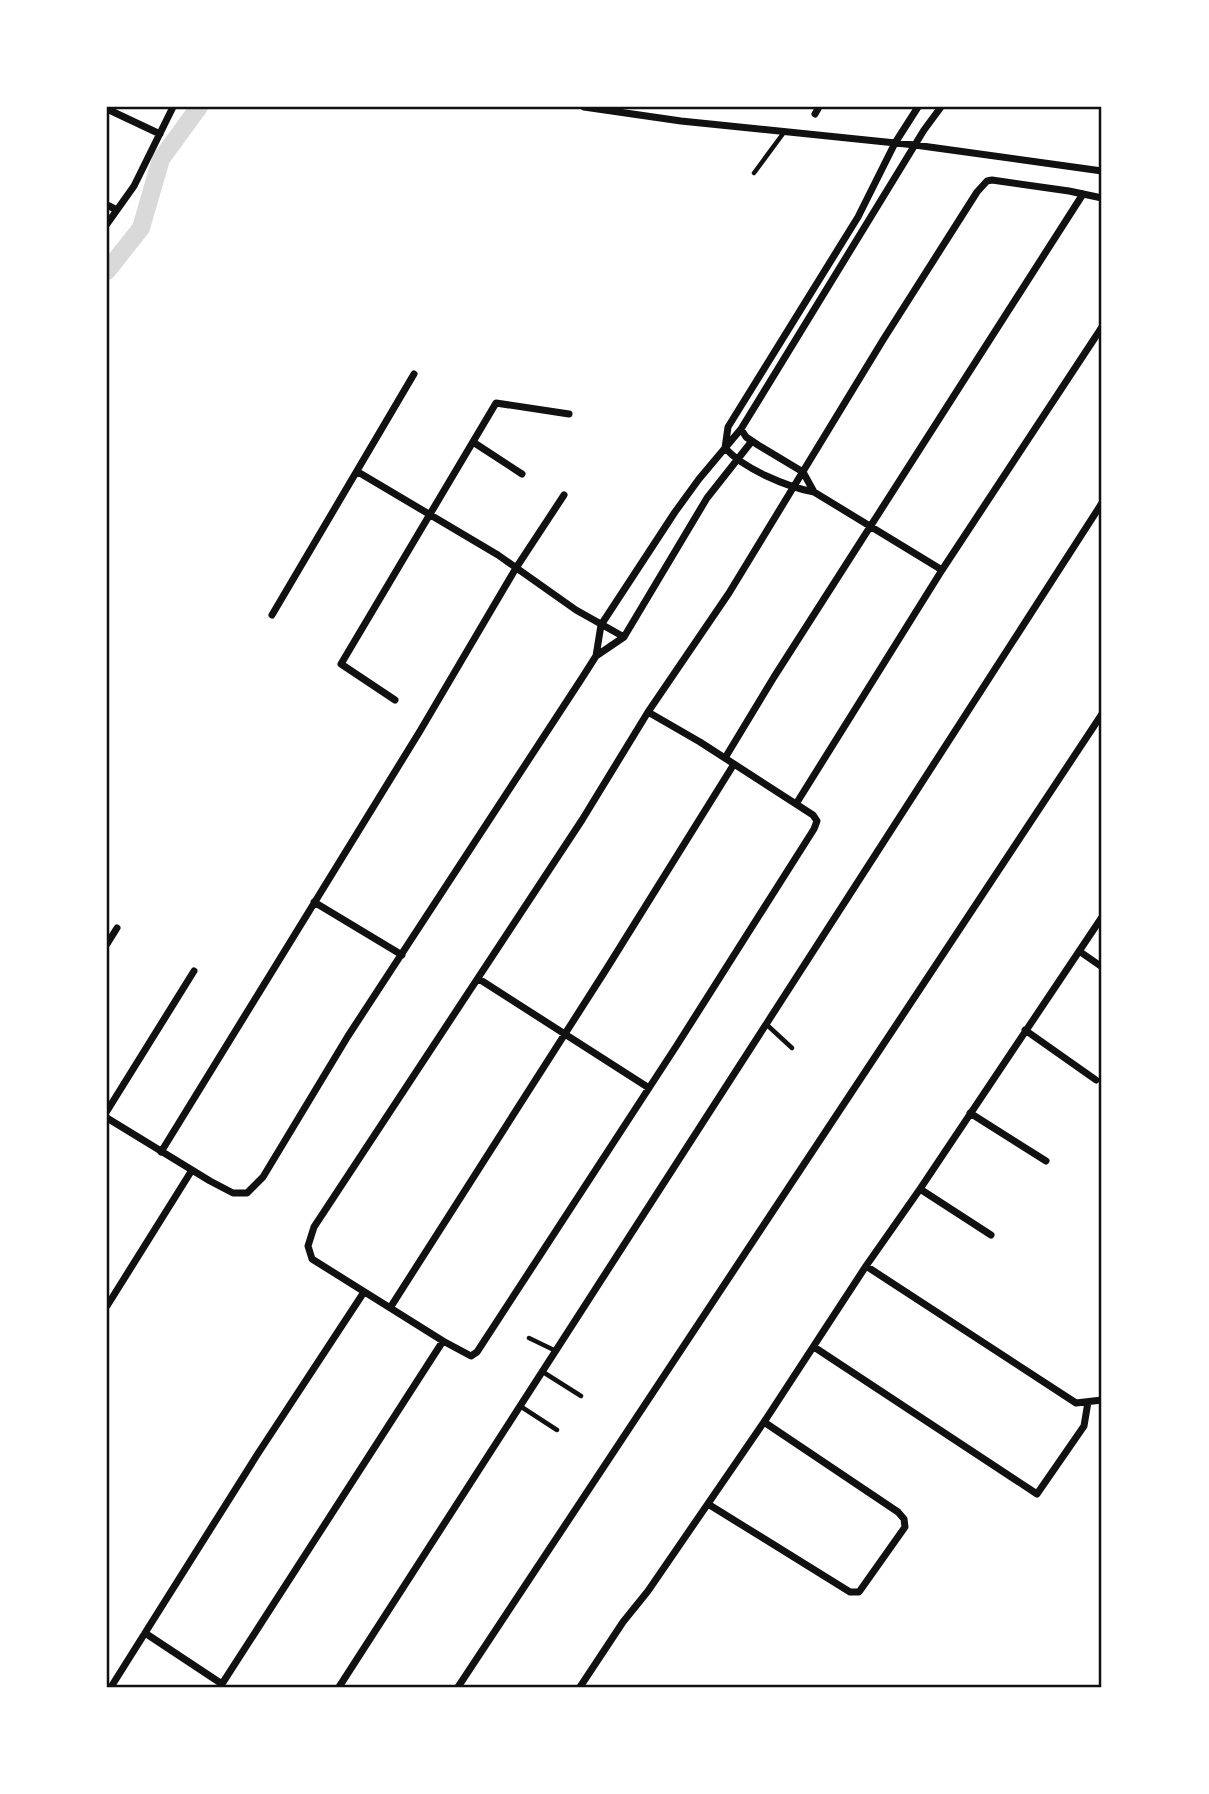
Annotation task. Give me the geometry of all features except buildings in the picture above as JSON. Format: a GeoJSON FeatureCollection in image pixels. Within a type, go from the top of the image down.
{"type":"FeatureCollection","features":[{"type":"Feature","properties":{"kind":"street"},"geometry":{"type":"LineString","coordinates":[[107,225],[134,186],[173,107]]}},
{"type":"Feature","properties":{"kind":"street"},"geometry":{"type":"LineString","coordinates":[[584,107],[641,110],[681,121],[915,145],[1102,171]]}},
{"type":"Feature","properties":{"kind":"street"},"geometry":{"type":"LineString","coordinates":[[725,448],[728,427],[858,217],[895,143],[918,107]]}},
{"type":"Feature","properties":{"kind":"street"},"geometry":{"type":"LineString","coordinates":[[596,656],[601,625],[691,490],[741,429],[941,107]]}},
{"type":"Feature","properties":{"kind":"street"},"geometry":{"type":"LineString","coordinates":[[107,109],[160,134]]}},
{"type":"Feature","properties":{"kind":"street"},"geometry":{"type":"LineString","coordinates":[[648,712],[734,764],[813,815],[817,821],[649,1088],[477,1352],[471,1356],[312,1259],[308,1247],[314,1227],[479,979],[648,712],[729,593],[916,286],[977,192],[987,181],[1102,198]]}},
{"type":"Feature","properties":{"kind":"street"},"geometry":{"type":"LineString","coordinates":[[724,758],[1083,194]]}},
{"type":"Feature","properties":{"kind":"street"},"geometry":{"type":"LineString","coordinates":[[107,205],[117,210]]}},
{"type":"Feature","properties":{"kind":"street"},"geometry":{"type":"LineString","coordinates":[[796,804],[942,570],[1102,327]]}},
{"type":"Feature","properties":{"kind":"street"},"geometry":{"type":"LineString","coordinates":[[272,615],[414,374]]}},
{"type":"Feature","properties":{"kind":"street"},"geometry":{"type":"LineString","coordinates":[[395,700],[341,664],[496,404],[569,414]]}},
{"type":"Feature","properties":{"kind":"street"},"geometry":{"type":"LineString","coordinates":[[741,429],[752,441],[803,472],[814,492]]}},
{"type":"Feature","properties":{"kind":"street"},"geometry":{"type":"LineString","coordinates":[[107,1118],[233,1193],[247,1192],[263,1177],[348,1036],[596,656],[624,637],[707,498],[752,441]]}},
{"type":"Feature","properties":{"kind":"street"},"geometry":{"type":"LineString","coordinates":[[473,442],[522,474]]}},
{"type":"Feature","properties":{"kind":"street"},"geometry":{"type":"LineString","coordinates":[[725,448],[736,459],[793,489],[814,492],[942,570]]}},
{"type":"Feature","properties":{"kind":"street"},"geometry":{"type":"LineString","coordinates":[[358,472],[624,637]]}},
{"type":"Feature","properties":{"kind":"street"},"geometry":{"type":"LineString","coordinates":[[691,490],[707,498]]}},
{"type":"Feature","properties":{"kind":"street"},"geometry":{"type":"LineString","coordinates":[[162,1152],[420,731],[516,568],[564,495]]}},
{"type":"Feature","properties":{"kind":"street"},"geometry":{"type":"LineString","coordinates":[[338,1687],[1102,502]]}},
{"type":"Feature","properties":{"kind":"street"},"geometry":{"type":"LineString","coordinates":[[458,1687],[1102,714]]}},
{"type":"Feature","properties":{"kind":"street"},"geometry":{"type":"LineString","coordinates":[[390,1308],[734,764]]}},
{"type":"Feature","properties":{"kind":"street"},"geometry":{"type":"LineString","coordinates":[[314,902],[402,955]]}},
{"type":"Feature","properties":{"kind":"street"},"geometry":{"type":"LineString","coordinates":[[580,1687],[764,1422],[1102,917]]}},
{"type":"Feature","properties":{"kind":"street"},"geometry":{"type":"LineString","coordinates":[[107,944],[117,928]]}},
{"type":"Feature","properties":{"kind":"street"},"geometry":{"type":"LineString","coordinates":[[1079,951],[1102,967]]}},
{"type":"Feature","properties":{"kind":"street"},"geometry":{"type":"LineString","coordinates":[[107,1111],[194,971]]}},
{"type":"Feature","properties":{"kind":"street"},"geometry":{"type":"LineString","coordinates":[[479,979],[649,1088]]}},
{"type":"Feature","properties":{"kind":"street"},"geometry":{"type":"LineString","coordinates":[[1025,1030],[1096,1080]]}},
{"type":"Feature","properties":{"kind":"street"},"geometry":{"type":"LineString","coordinates":[[970,1113],[1046,1161]]}},
{"type":"Feature","properties":{"kind":"street"},"geometry":{"type":"LineString","coordinates":[[107,1306],[192,1171]]}},
{"type":"Feature","properties":{"kind":"street"},"geometry":{"type":"LineString","coordinates":[[920,1189],[991,1235]]}},
{"type":"Feature","properties":{"kind":"street"},"geometry":{"type":"LineString","coordinates":[[866,1266],[1076,1403],[1102,1400]]}},
{"type":"Feature","properties":{"kind":"street"},"geometry":{"type":"LineString","coordinates":[[111,1687],[257,1455],[364,1292]]}},
{"type":"Feature","properties":{"kind":"street"},"geometry":{"type":"LineString","coordinates":[[145,1633],[221,1686],[443,1341]]}},
{"type":"Feature","properties":{"kind":"street"},"geometry":{"type":"LineString","coordinates":[[814,1347],[1037,1494],[1084,1426],[1088,1402]]}},
{"type":"Feature","properties":{"kind":"street"},"geometry":{"type":"LineString","coordinates":[[708,1504],[850,1592],[859,1592],[899,1537],[905,1527],[904,1519],[898,1512],[764,1422]]}},
{"type":"Feature","properties":{"kind":"lane"},"geometry":{"type":"LineString","coordinates":[[754,173],[785,131]]}},
{"type":"Feature","properties":{"kind":"lane"},"geometry":{"type":"LineString","coordinates":[[766,1024],[792,1048]]}},
{"type":"Feature","properties":{"kind":"lane"},"geometry":{"type":"LineString","coordinates":[[529,1338],[555,1351]]}},
{"type":"Feature","properties":{"kind":"lane"},"geometry":{"type":"LineString","coordinates":[[542,1372],[581,1396]]}},
{"type":"Feature","properties":{"kind":"lane"},"geometry":{"type":"LineString","coordinates":[[520,1406],[556,1430]]}},
{"type":"Feature","properties":{"kind":"waterway"},"geometry":{"type":"LineString","coordinates":[[107,271],[141,228],[161,159],[199,107]]}}]}
